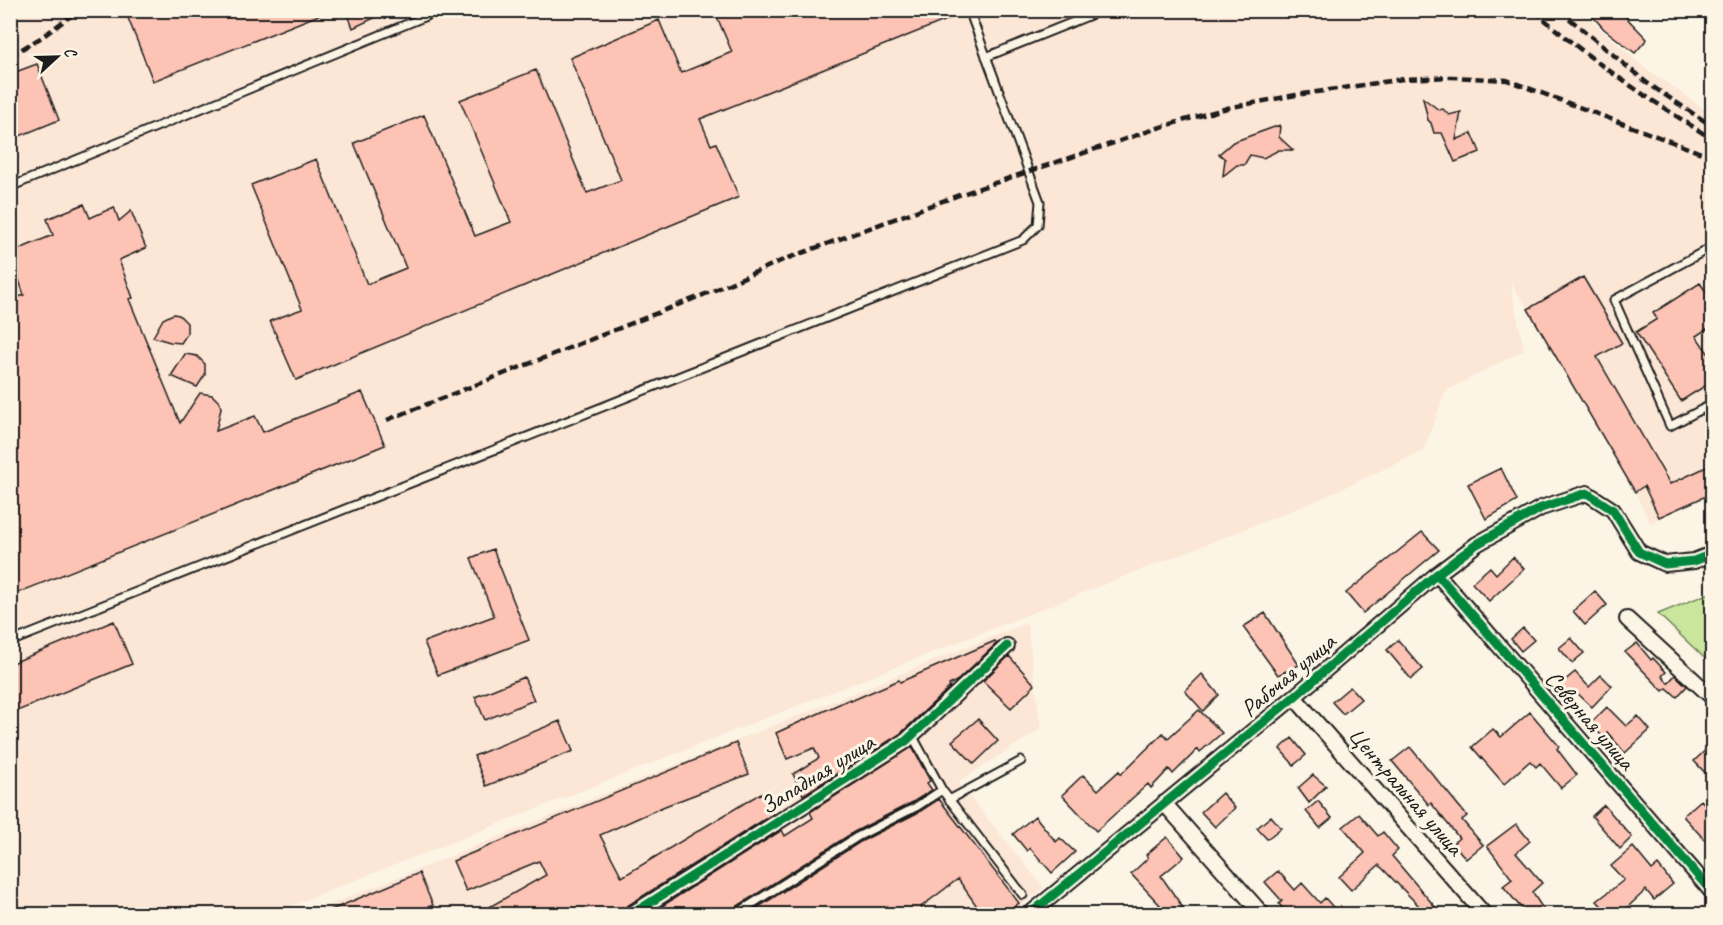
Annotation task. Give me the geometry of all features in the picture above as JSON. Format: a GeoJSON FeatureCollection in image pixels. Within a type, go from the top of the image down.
{"type":"FeatureCollection","features":[{"type":"Feature","properties":{"kind":"street","name":"Рабочая улица"},"geometry":{"type":"LineString","coordinates":[[1033,914],[1294,697],[1437,574],[1476,544],[1541,508],[1587,493],[1613,510],[1639,552],[1665,564],[1694,561],[1713,554]]}},
{"type":"Feature","properties":{"kind":"street","name":"Северная улица"},"geometry":{"type":"LineString","coordinates":[[1437,574],[1713,892]]}},
{"type":"Feature","properties":{"kind":"street"},"geometry":{"type":"LineString","coordinates":[[1627,619],[1713,697]]}},
{"type":"Feature","properties":{"kind":"street","name":"Западная улица"},"geometry":{"type":"LineString","coordinates":[[632,915],[912,735],[1006,646]]}},
{"type":"Feature","properties":{"kind":"street","name":"Центральная улица"},"geometry":{"type":"LineString","coordinates":[[1294,697],[1484,915]]}},
{"type":"Feature","properties":{"kind":"street"},"geometry":{"type":"LineString","coordinates":[[1164,803],[1262,915]]}},
{"type":"Feature","properties":{"kind":"lane"},"geometry":{"type":"LineString","coordinates":[[10,187],[441,10]]}},
{"type":"Feature","properties":{"kind":"lane"},"geometry":{"type":"LineString","coordinates":[[10,642],[1023,240],[1038,225],[1040,202],[969,10]]}},
{"type":"Feature","properties":{"kind":"lane"},"geometry":{"type":"LineString","coordinates":[[986,57],[1103,10]]}},
{"type":"Feature","properties":{"kind":"lane"},"geometry":{"type":"LineString","coordinates":[[1713,247],[1614,300],[1670,426],[1713,404]]}},
{"type":"Feature","properties":{"kind":"lane"},"geometry":{"type":"LineString","coordinates":[[912,735],[942,790],[1023,896]]}},
{"type":"Feature","properties":{"kind":"lane"},"geometry":{"type":"LineString","coordinates":[[949,800],[1021,761]]}},
{"type":"Feature","properties":{"kind":"lane"},"geometry":{"type":"LineString","coordinates":[[736,915],[857,837],[916,807],[942,790]]}},
{"type":"Feature","properties":{"kind":"shaded area"},"geometry":{"type":"Polygon","coordinates":[[[10,11],[1585,11],[1595,24],[1645,68],[1712,114],[1712,493],[1650,523],[1635,492],[1510,282],[1524,350],[1446,391],[1423,451],[1313,502],[270,914],[11,914],[10,11]]]}},
{"type":"Feature","properties":{"kind":"shaded area"},"geometry":{"type":"Polygon","coordinates":[[[1027,623],[1041,729],[958,782],[1044,888],[1011,914],[307,914],[1027,623]]]}},
{"type":"Feature","properties":{"kind":"green space"},"geometry":{"type":"Polygon","coordinates":[[[1712,592],[1712,665],[1658,614],[1712,592]]]}},
{"type":"Feature","properties":{"kind":"building"},"geometry":{"type":"Polygon","coordinates":[[[145,10],[329,11],[153,81],[128,18],[145,10]]]}},
{"type":"Feature","properties":{"kind":"building"},"geometry":{"type":"Polygon","coordinates":[[[346,10],[391,10],[353,28],[346,10]]]}},
{"type":"Feature","properties":{"kind":"building"},"geometry":{"type":"Polygon","coordinates":[[[714,10],[964,10],[964,13],[700,119],[711,145],[716,143],[739,197],[296,380],[270,321],[302,309],[251,185],[316,159],[367,284],[406,268],[354,143],[424,115],[475,236],[511,222],[460,100],[536,70],[587,193],[621,180],[570,58],[659,20],[681,73],[732,52],[714,10]]]}},
{"type":"Feature","properties":{"kind":"building"},"geometry":{"type":"Polygon","coordinates":[[[1587,10],[1619,10],[1647,39],[1635,53],[1604,29],[1587,10]]]}},
{"type":"Feature","properties":{"kind":"building"},"geometry":{"type":"Polygon","coordinates":[[[37,64],[59,120],[10,140],[10,74],[37,64]]]}},
{"type":"Feature","properties":{"kind":"building"},"geometry":{"type":"Polygon","coordinates":[[[1423,98],[1449,115],[1461,112],[1456,140],[1472,133],[1480,152],[1455,162],[1442,133],[1434,133],[1428,120],[1423,98]]]}},
{"type":"Feature","properties":{"kind":"building"},"geometry":{"type":"Polygon","coordinates":[[[1280,125],[1279,137],[1293,150],[1279,150],[1263,158],[1250,155],[1244,165],[1237,165],[1223,176],[1225,159],[1219,154],[1233,142],[1280,125]]]}},
{"type":"Feature","properties":{"kind":"building"},"geometry":{"type":"Polygon","coordinates":[[[84,204],[90,218],[114,207],[119,221],[131,211],[146,248],[119,260],[133,298],[129,299],[180,423],[200,393],[212,395],[220,403],[216,431],[255,416],[263,432],[362,392],[385,445],[10,596],[10,300],[24,295],[10,253],[53,235],[47,219],[84,204]]]}},
{"type":"Feature","properties":{"kind":"building"},"geometry":{"type":"Polygon","coordinates":[[[1583,277],[1622,343],[1597,357],[1670,484],[1713,464],[1713,493],[1659,517],[1644,486],[1635,492],[1528,309],[1583,277]]]}},
{"type":"Feature","properties":{"kind":"building"},"geometry":{"type":"Polygon","coordinates":[[[1700,283],[1713,302],[1713,325],[1696,336],[1713,360],[1713,381],[1681,401],[1636,332],[1657,319],[1653,313],[1700,283]]]}},
{"type":"Feature","properties":{"kind":"building"},"geometry":{"type":"Polygon","coordinates":[[[173,314],[179,315],[187,323],[187,334],[181,343],[153,337],[163,319],[173,314]]]}},
{"type":"Feature","properties":{"kind":"building"},"geometry":{"type":"Polygon","coordinates":[[[185,354],[197,356],[205,364],[205,375],[197,387],[171,376],[185,354]]]}},
{"type":"Feature","properties":{"kind":"building"},"geometry":{"type":"Polygon","coordinates":[[[1501,468],[1517,501],[1486,519],[1468,484],[1501,468]]]}},
{"type":"Feature","properties":{"kind":"building"},"geometry":{"type":"Polygon","coordinates":[[[1422,532],[1439,550],[1363,613],[1346,593],[1422,532]]]}},
{"type":"Feature","properties":{"kind":"building"},"geometry":{"type":"Polygon","coordinates":[[[493,549],[529,640],[438,675],[424,642],[494,616],[471,558],[493,549]]]}},
{"type":"Feature","properties":{"kind":"building"},"geometry":{"type":"Polygon","coordinates":[[[1513,557],[1524,569],[1489,601],[1472,583],[1490,567],[1496,574],[1513,557]]]}},
{"type":"Feature","properties":{"kind":"building"},"geometry":{"type":"Polygon","coordinates":[[[1595,591],[1607,605],[1585,625],[1573,611],[1595,591]]]}},
{"type":"Feature","properties":{"kind":"building"},"geometry":{"type":"Polygon","coordinates":[[[1265,613],[1299,665],[1278,675],[1243,627],[1265,613]]]}},
{"type":"Feature","properties":{"kind":"building"},"geometry":{"type":"Polygon","coordinates":[[[114,621],[132,664],[10,714],[10,664],[114,621]]]}},
{"type":"Feature","properties":{"kind":"building"},"geometry":{"type":"Polygon","coordinates":[[[1523,628],[1534,640],[1521,651],[1511,639],[1523,628]]]}},
{"type":"Feature","properties":{"kind":"building"},"geometry":{"type":"Polygon","coordinates":[[[1571,638],[1584,653],[1572,663],[1559,648],[1571,638]]]}},
{"type":"Feature","properties":{"kind":"building"},"geometry":{"type":"Polygon","coordinates":[[[1398,640],[1423,669],[1411,679],[1387,650],[1398,640]]]}},
{"type":"Feature","properties":{"kind":"building"},"geometry":{"type":"Polygon","coordinates":[[[995,641],[997,643],[958,680],[949,685],[950,687],[900,734],[803,795],[793,774],[819,758],[814,748],[787,759],[776,733],[850,699],[851,701],[899,680],[900,682],[995,641]]]}},
{"type":"Feature","properties":{"kind":"building"},"geometry":{"type":"Polygon","coordinates":[[[1637,643],[1651,660],[1653,658],[1666,672],[1662,676],[1668,683],[1675,675],[1687,686],[1677,697],[1667,688],[1663,691],[1625,652],[1637,643]]]}},
{"type":"Feature","properties":{"kind":"building"},"geometry":{"type":"Polygon","coordinates":[[[1009,656],[1035,685],[1011,708],[983,681],[1009,656]]]}},
{"type":"Feature","properties":{"kind":"building"},"geometry":{"type":"Polygon","coordinates":[[[1575,672],[1589,687],[1601,675],[1612,686],[1592,707],[1575,691],[1567,701],[1557,687],[1575,672]]]}},
{"type":"Feature","properties":{"kind":"building"},"geometry":{"type":"Polygon","coordinates":[[[1202,674],[1219,695],[1203,711],[1185,691],[1202,674]]]}},
{"type":"Feature","properties":{"kind":"building"},"geometry":{"type":"Polygon","coordinates":[[[524,677],[534,700],[485,720],[475,697],[524,677]]]}},
{"type":"Feature","properties":{"kind":"building"},"geometry":{"type":"Polygon","coordinates":[[[1350,687],[1361,699],[1343,714],[1332,702],[1350,687]]]}},
{"type":"Feature","properties":{"kind":"building"},"geometry":{"type":"Polygon","coordinates":[[[1607,707],[1626,726],[1638,716],[1650,730],[1625,753],[1607,732],[1603,737],[1590,724],[1607,707]]]}},
{"type":"Feature","properties":{"kind":"building"},"geometry":{"type":"Polygon","coordinates":[[[1199,710],[1222,733],[1200,752],[1198,749],[1173,774],[1169,769],[1151,788],[1148,784],[1096,831],[1062,795],[1083,775],[1098,790],[1119,771],[1121,774],[1163,733],[1168,738],[1199,710]]]}},
{"type":"Feature","properties":{"kind":"building"},"geometry":{"type":"Polygon","coordinates":[[[1530,712],[1559,746],[1557,749],[1577,775],[1561,788],[1540,763],[1536,767],[1530,761],[1504,784],[1472,747],[1493,729],[1501,737],[1530,712]]]}},
{"type":"Feature","properties":{"kind":"building"},"geometry":{"type":"Polygon","coordinates":[[[978,719],[998,741],[974,764],[952,741],[978,719]]]}},
{"type":"Feature","properties":{"kind":"building"},"geometry":{"type":"Polygon","coordinates":[[[560,721],[573,751],[486,786],[474,756],[560,721]]]}},
{"type":"Feature","properties":{"kind":"building"},"geometry":{"type":"Polygon","coordinates":[[[1292,738],[1306,755],[1294,765],[1280,749],[1292,738]]]}},
{"type":"Feature","properties":{"kind":"building"},"geometry":{"type":"Polygon","coordinates":[[[736,743],[749,774],[665,806],[600,835],[622,877],[761,793],[773,814],[627,906],[623,915],[475,915],[546,875],[539,861],[466,891],[453,861],[736,743]]]}},
{"type":"Feature","properties":{"kind":"building"},"geometry":{"type":"Polygon","coordinates":[[[1713,743],[1713,781],[1694,761],[1713,743]]]}},
{"type":"Feature","properties":{"kind":"building"},"geometry":{"type":"Polygon","coordinates":[[[912,747],[930,781],[927,783],[932,790],[854,832],[733,909],[730,915],[648,915],[782,830],[785,836],[813,818],[810,812],[912,747]]]}},
{"type":"Feature","properties":{"kind":"building"},"geometry":{"type":"Polygon","coordinates":[[[1410,747],[1467,816],[1462,820],[1483,845],[1466,859],[1453,843],[1459,838],[1431,803],[1429,805],[1392,761],[1410,747]]]}},
{"type":"Feature","properties":{"kind":"building"},"geometry":{"type":"Polygon","coordinates":[[[1313,775],[1326,786],[1309,803],[1298,788],[1313,775]]]}},
{"type":"Feature","properties":{"kind":"building"},"geometry":{"type":"Polygon","coordinates":[[[1222,793],[1235,808],[1215,827],[1201,812],[1222,793]]]}},
{"type":"Feature","properties":{"kind":"building"},"geometry":{"type":"Polygon","coordinates":[[[939,799],[1019,903],[1004,915],[983,915],[958,879],[921,907],[926,915],[746,915],[860,842],[919,812],[939,799]]]}},
{"type":"Feature","properties":{"kind":"building"},"geometry":{"type":"Polygon","coordinates":[[[1701,800],[1713,813],[1713,849],[1683,816],[1701,800]]]}},
{"type":"Feature","properties":{"kind":"building"},"geometry":{"type":"Polygon","coordinates":[[[1318,801],[1332,818],[1320,828],[1306,811],[1318,801]]]}},
{"type":"Feature","properties":{"kind":"building"},"geometry":{"type":"Polygon","coordinates":[[[1604,805],[1632,837],[1620,849],[1592,816],[1604,805]]]}},
{"type":"Feature","properties":{"kind":"building"},"geometry":{"type":"Polygon","coordinates":[[[1359,814],[1378,836],[1383,832],[1398,850],[1392,856],[1442,915],[1409,915],[1419,906],[1379,865],[1351,890],[1339,877],[1365,853],[1343,827],[1359,814]]]}},
{"type":"Feature","properties":{"kind":"building"},"geometry":{"type":"Polygon","coordinates":[[[1035,816],[1056,842],[1060,838],[1075,852],[1052,873],[1030,848],[1027,851],[1013,834],[1035,816]]]}},
{"type":"Feature","properties":{"kind":"building"},"geometry":{"type":"Polygon","coordinates":[[[1271,816],[1281,828],[1267,839],[1257,828],[1271,816]]]}},
{"type":"Feature","properties":{"kind":"building"},"geometry":{"type":"Polygon","coordinates":[[[1516,824],[1530,841],[1516,853],[1542,883],[1532,892],[1547,915],[1527,915],[1503,886],[1512,879],[1487,846],[1516,824]]]}},
{"type":"Feature","properties":{"kind":"building"},"geometry":{"type":"Polygon","coordinates":[[[1167,837],[1184,857],[1161,876],[1188,915],[1149,915],[1160,905],[1131,874],[1148,858],[1146,855],[1167,837]]]}},
{"type":"Feature","properties":{"kind":"building"},"geometry":{"type":"Polygon","coordinates":[[[1633,847],[1652,870],[1658,865],[1673,884],[1654,900],[1646,890],[1619,915],[1610,915],[1597,901],[1624,880],[1611,866],[1633,847]]]}},
{"type":"Feature","properties":{"kind":"building"},"geometry":{"type":"Polygon","coordinates":[[[1278,871],[1295,890],[1302,883],[1320,903],[1325,898],[1340,915],[1288,915],[1279,904],[1282,901],[1265,882],[1278,871]]]}},
{"type":"Feature","properties":{"kind":"building"},"geometry":{"type":"Polygon","coordinates":[[[419,873],[433,905],[408,915],[319,915],[419,873]]]}},
{"type":"Feature","properties":{"kind":"railway"},"geometry":{"type":"LineString","coordinates":[[10,56],[42,37],[79,10]]}},
{"type":"Feature","properties":{"kind":"railway"},"geometry":{"type":"LineString","coordinates":[[1534,10],[1598,63],[1712,139]]}},
{"type":"Feature","properties":{"kind":"railway"},"geometry":{"type":"LineString","coordinates":[[1559,10],[1647,83],[1712,126]]}},
{"type":"Feature","properties":{"kind":"railway"},"geometry":{"type":"LineString","coordinates":[[387,420],[708,293],[783,260],[959,195],[1161,127],[1227,108],[1403,79],[1451,77],[1507,80],[1712,157]]}},
{"type":"Feature","properties":{"kind":"cycle path"},"geometry":{"type":"LineString","coordinates":[[1030,914],[1294,697],[1437,574],[1477,544],[1541,508],[1587,493],[1613,510],[1639,552],[1665,564],[1694,561],[1712,554]]}},
{"type":"Feature","properties":{"kind":"cycle path"},"geometry":{"type":"LineString","coordinates":[[1437,574],[1712,892]]}},
{"type":"Feature","properties":{"kind":"cycle path"},"geometry":{"type":"LineString","coordinates":[[632,914],[906,741],[1007,646]]}}]}
